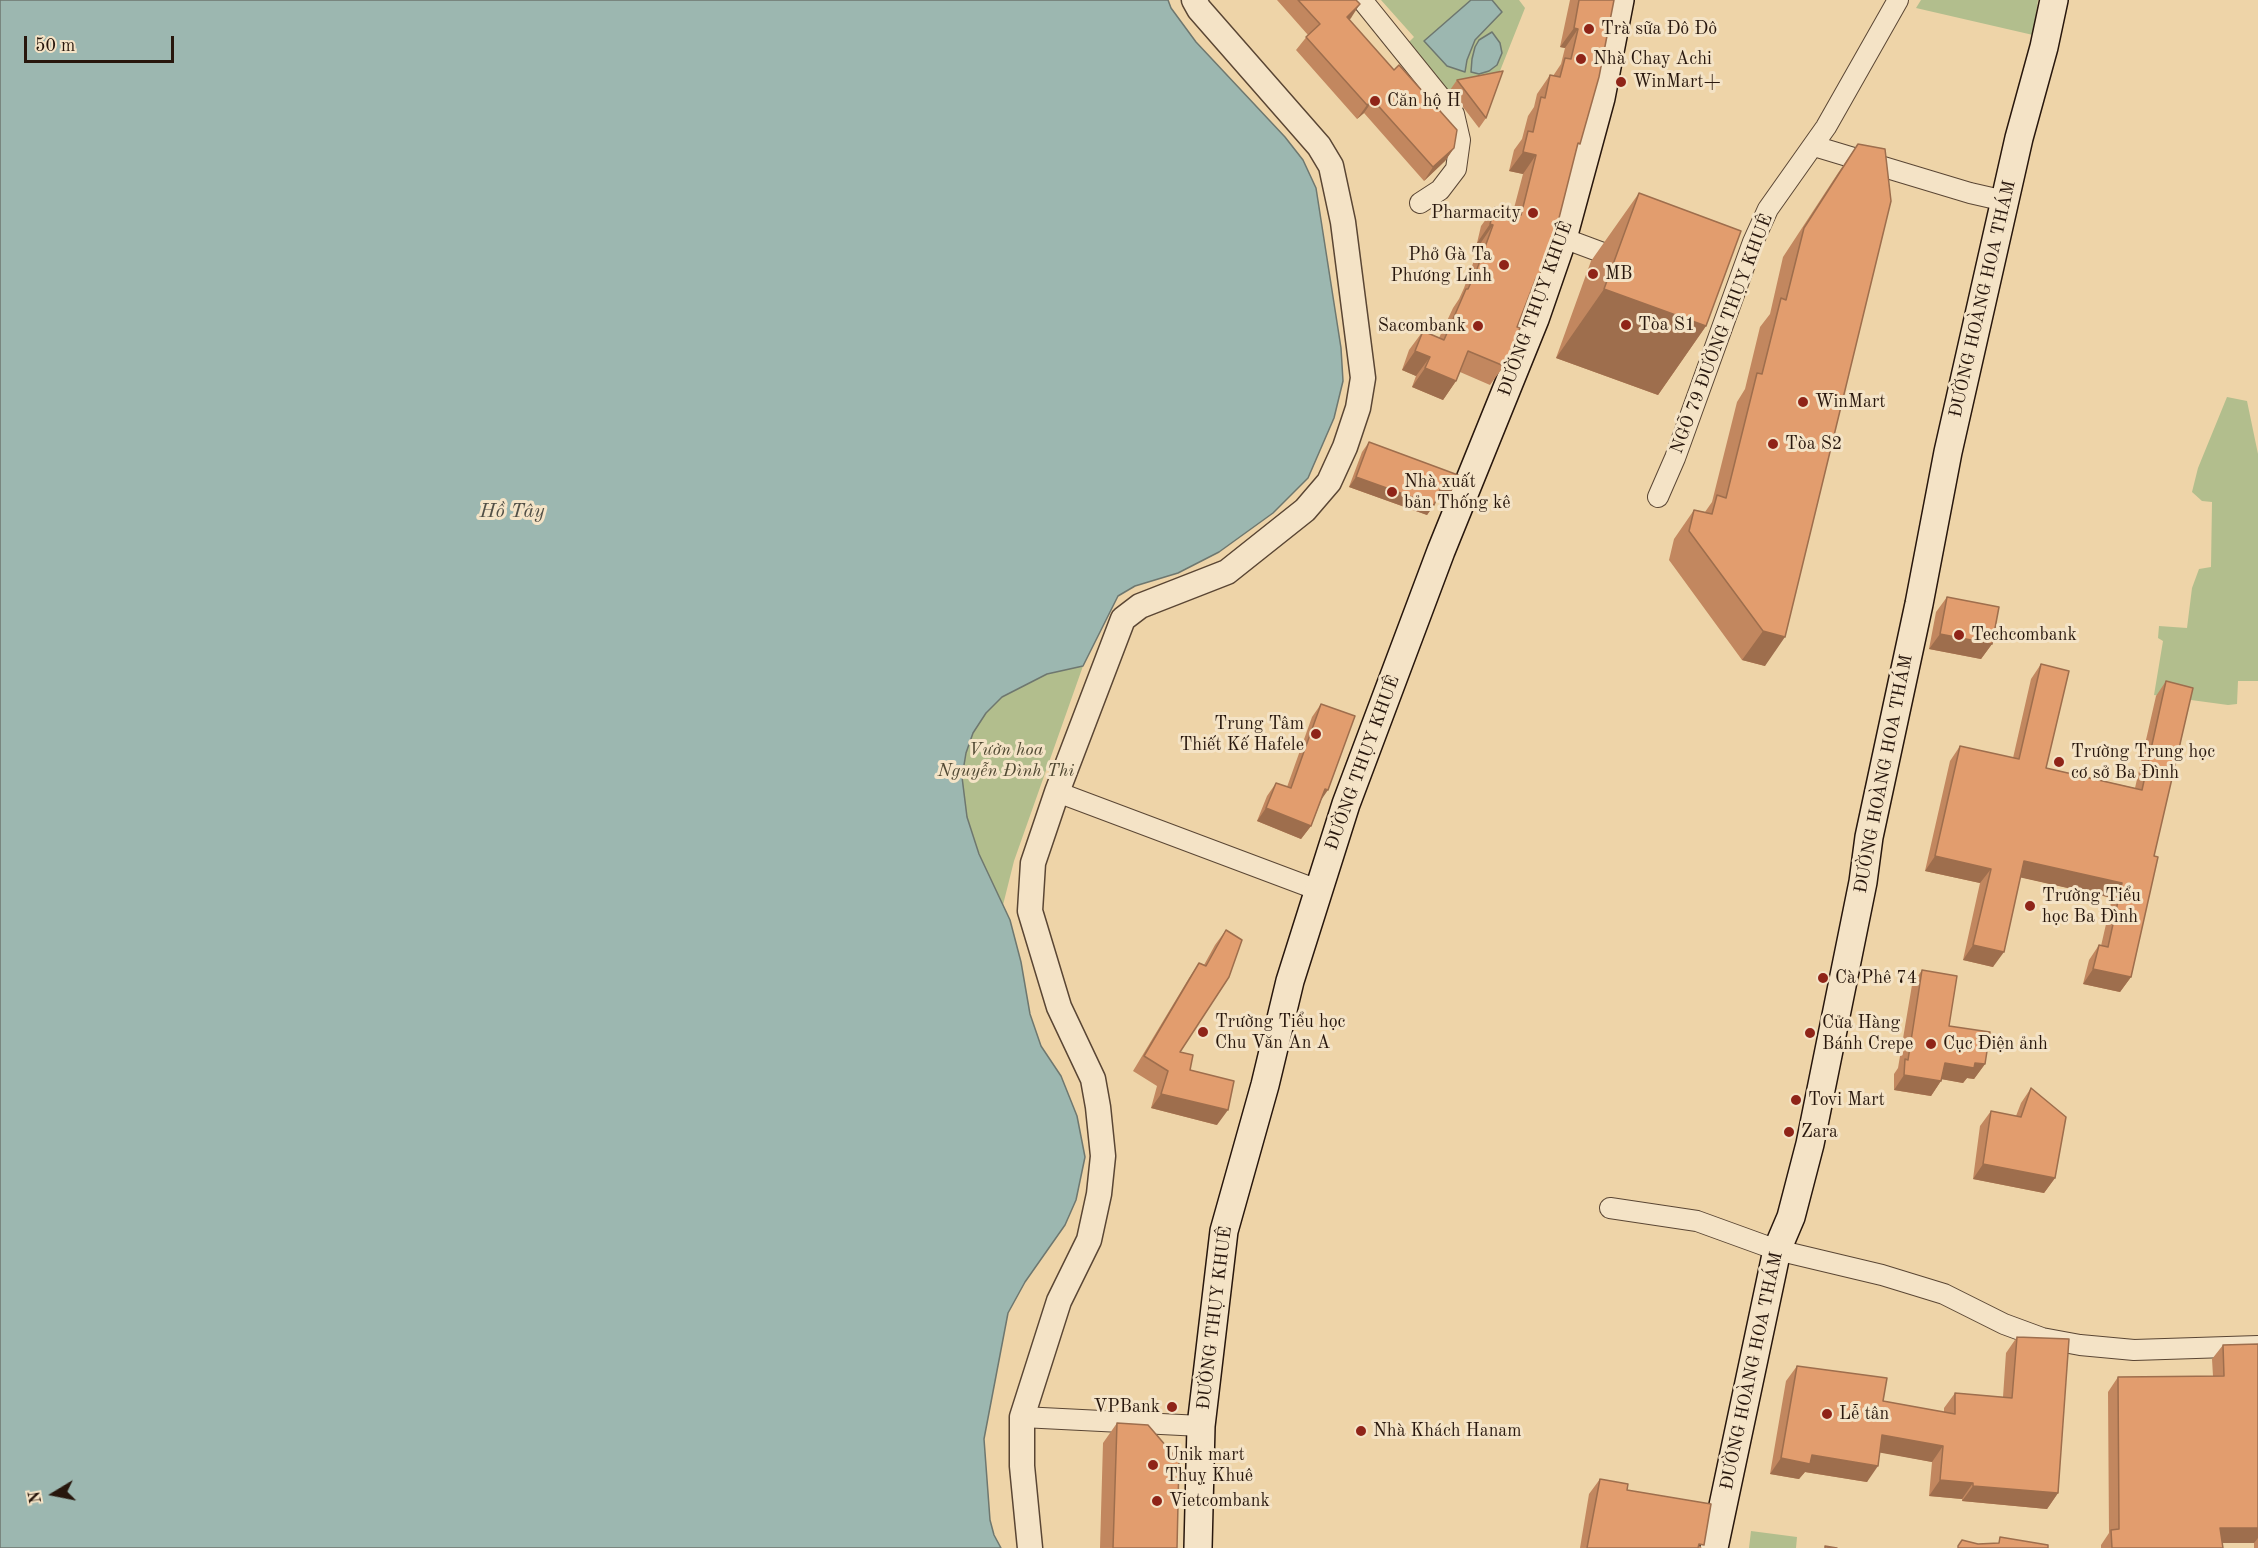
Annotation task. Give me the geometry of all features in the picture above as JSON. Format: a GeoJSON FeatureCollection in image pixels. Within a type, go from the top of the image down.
{"type":"FeatureCollection","features":[{"type":"Feature","properties":{"kind":"main road","name":"ĐƯỜNG THỤY KHUÊ"},"geometry":{"type":"LineString","coordinates":[[1197,1548],[1201,1426],[1224,1231],[1265,1084],[1290,981],[1346,804],[1441,551],[1535,319],[1563,238],[1601,98],[1620,0]]}},
{"type":"Feature","properties":{"kind":"main road","name":"ĐƯỜNG HOÀNG HOA THÁM"},"geometry":{"type":"LineString","coordinates":[[1714,1548],[1777,1250],[1791,1217],[1810,1144],[1869,837],[1919,604],[1948,452],[2019,138],[2044,47],[2054,0]]}},
{"type":"Feature","properties":{"kind":"street"},"geometry":{"type":"LineString","coordinates":[[1030,1548],[1022,1466],[1022,1418],[1059,1301],[1089,1240],[1099,1194],[1103,1156],[1093,1079],[1059,1007],[1030,911],[1033,863],[1057,792],[1123,619],[1140,606],[1227,572],[1305,510],[1329,482],[1345,447],[1358,408],[1363,378],[1343,222],[1330,166],[1319,146],[1199,9],[1194,0]]}},
{"type":"Feature","properties":{"kind":"street"},"geometry":{"type":"LineString","coordinates":[[1362,0],[1454,114],[1460,140],[1456,169],[1440,190],[1420,203]]}},
{"type":"Feature","properties":{"kind":"street","name":"NGÕ 79 ĐƯỜNG THỤY KHUÊ"},"geometry":{"type":"LineString","coordinates":[[1658,497],[1675,458],[1753,242],[1768,208],[1814,146],[1896,2]]}},
{"type":"Feature","properties":{"kind":"street"},"geometry":{"type":"LineString","coordinates":[[1814,146],[1970,193],[2005,201]]}},
{"type":"Feature","properties":{"kind":"street"},"geometry":{"type":"LineString","coordinates":[[1563,238],[1641,268]]}},
{"type":"Feature","properties":{"kind":"street"},"geometry":{"type":"LineString","coordinates":[[1713,294],[1732,302]]}},
{"type":"Feature","properties":{"kind":"street"},"geometry":{"type":"LineString","coordinates":[[1057,792],[1318,890]]}},
{"type":"Feature","properties":{"kind":"street"},"geometry":{"type":"LineString","coordinates":[[1610,1209],[1697,1221],[1777,1250],[1882,1275],[1944,1294],[2004,1323],[2042,1338],[2080,1345],[2134,1350],[2258,1346]]}},
{"type":"Feature","properties":{"kind":"street"},"geometry":{"type":"LineString","coordinates":[[1022,1418],[1201,1426]]}},
{"type":"Feature","properties":{"kind":"green space"},"geometry":{"type":"Polygon","coordinates":[[[1381,0],[1519,0],[1525,8],[1496,81],[1448,90],[1406,45],[1414,37],[1381,0]]]}},
{"type":"Feature","properties":{"kind":"green space"},"geometry":{"type":"Polygon","coordinates":[[[1921,0],[2038,0],[2033,35],[1916,8],[1921,0]]]}},
{"type":"Feature","properties":{"kind":"green space"},"geometry":{"type":"Polygon","coordinates":[[[2227,397],[2247,401],[2258,454],[2258,681],[2238,681],[2237,704],[2228,705],[2154,695],[2163,641],[2158,638],[2159,626],[2187,628],[2192,588],[2199,569],[2211,567],[2212,502],[2202,501],[2192,492],[2198,468],[2227,397]]]}},
{"type":"Feature","properties":{"kind":"green space","name":"Vườn hoa Nguyễn Đình Thi"},"geometry":{"type":"Polygon","coordinates":[[[1083,666],[1014,861],[1003,905],[979,854],[967,817],[962,777],[966,753],[973,733],[986,713],[1002,697],[1047,674],[1083,666]]]}},
{"type":"Feature","properties":{"kind":"green space"},"geometry":{"type":"Polygon","coordinates":[[[1751,1531],[1797,1537],[1796,1548],[1749,1548],[1751,1531]]]}},
{"type":"Feature","properties":{"kind":"water","name":"Hồ Tây"},"geometry":{"type":"Polygon","coordinates":[[[0,0],[1168,0],[1171,8],[1196,42],[1285,137],[1303,160],[1316,188],[1341,348],[1343,381],[1334,418],[1308,478],[1273,513],[1219,552],[1178,573],[1135,586],[1118,596],[1083,666],[1047,674],[1002,697],[986,713],[973,733],[966,753],[962,777],[967,817],[979,854],[1010,920],[1021,962],[1030,1014],[1041,1046],[1061,1076],[1077,1116],[1085,1157],[1076,1200],[1065,1225],[1025,1282],[1008,1313],[984,1439],[990,1520],[1001,1548],[0,1548],[0,0]]]}},
{"type":"Feature","properties":{"kind":"water"},"geometry":{"type":"Polygon","coordinates":[[[1471,0],[1492,0],[1502,12],[1475,40],[1465,72],[1447,66],[1424,41],[1471,0]]]}},
{"type":"Feature","properties":{"kind":"water"},"geometry":{"type":"Polygon","coordinates":[[[1492,32],[1500,43],[1502,53],[1497,65],[1479,74],[1471,72],[1475,47],[1479,40],[1492,32]]]}},
{"type":"Feature","properties":{"kind":"building"},"geometry":{"type":"Polygon","coordinates":[[[1298,0],[1356,0],[1360,4],[1347,17],[1394,70],[1399,65],[1457,130],[1454,148],[1433,167],[1373,100],[1367,105],[1306,37],[1320,24],[1298,0]]]}},
{"type":"Feature","properties":{"kind":"building"},"geometry":{"type":"Polygon","coordinates":[[[1579,0],[1614,0],[1599,77],[1580,144],[1578,143],[1558,222],[1504,366],[1468,351],[1456,381],[1425,368],[1430,357],[1415,351],[1423,331],[1444,340],[1477,269],[1493,225],[1490,224],[1495,207],[1521,215],[1536,155],[1523,152],[1528,131],[1533,132],[1541,97],[1545,98],[1550,75],[1560,77],[1565,58],[1571,59],[1578,29],[1574,28],[1579,0]]]}},
{"type":"Feature","properties":{"kind":"building"},"geometry":{"type":"Polygon","coordinates":[[[1503,71],[1486,118],[1457,80],[1503,71]]]}},
{"type":"Feature","properties":{"kind":"building","name":"Tòa S2"},"geometry":{"type":"Polygon","coordinates":[[[1858,144],[1885,149],[1891,201],[1785,637],[1763,631],[1689,531],[1694,510],[1712,514],[1717,495],[1726,498],[1757,373],[1762,374],[1781,298],[1786,300],[1804,228],[1858,144]]]}},
{"type":"Feature","properties":{"kind":"building"},"geometry":{"type":"Polygon","coordinates":[[[1639,193],[1741,231],[1706,326],[1604,289],[1639,193]]]}},
{"type":"Feature","properties":{"kind":"building"},"geometry":{"type":"Polygon","coordinates":[[[1369,442],[1458,475],[1451,491],[1441,487],[1434,505],[1356,477],[1369,442]]]}},
{"type":"Feature","properties":{"kind":"building"},"geometry":{"type":"Polygon","coordinates":[[[1947,597],[1999,607],[1992,644],[1940,634],[1947,597]]]}},
{"type":"Feature","properties":{"kind":"building"},"geometry":{"type":"Polygon","coordinates":[[[2041,664],[2069,671],[2046,768],[2142,790],[2166,681],[2193,688],[2154,856],[2158,857],[2131,977],[2093,969],[2099,945],[2108,947],[2122,883],[2024,861],[2004,952],[1973,945],[1991,869],[1935,856],[1960,746],[2019,759],[2041,664]]]}},
{"type":"Feature","properties":{"kind":"building"},"geometry":{"type":"Polygon","coordinates":[[[1321,704],[1355,716],[1328,790],[1325,789],[1311,826],[1266,808],[1276,783],[1291,788],[1321,704]]]}},
{"type":"Feature","properties":{"kind":"building"},"geometry":{"type":"Polygon","coordinates":[[[1226,930],[1242,940],[1229,977],[1180,1052],[1193,1055],[1190,1070],[1234,1081],[1228,1110],[1161,1094],[1168,1071],[1144,1056],[1199,963],[1206,966],[1226,930]]]}},
{"type":"Feature","properties":{"kind":"building","name":"Cục Điện ảnh"},"geometry":{"type":"Polygon","coordinates":[[[1922,970],[1957,976],[1949,1026],[1990,1032],[1985,1064],[1975,1063],[1974,1068],[1945,1063],[1941,1081],[1904,1075],[1922,970]]]}},
{"type":"Feature","properties":{"kind":"building"},"geometry":{"type":"Polygon","coordinates":[[[2031,1088],[2066,1117],[2055,1178],[1983,1164],[1991,1111],[2021,1117],[2031,1088]]]}},
{"type":"Feature","properties":{"kind":"building"},"geometry":{"type":"Polygon","coordinates":[[[2017,1337],[2069,1339],[2058,1493],[1973,1486],[1973,1483],[1940,1480],[1943,1446],[1882,1435],[1878,1466],[1812,1455],[1810,1464],[1781,1458],[1797,1366],[1887,1378],[1883,1401],[1955,1414],[1955,1393],[2012,1398],[2017,1337]]]}},
{"type":"Feature","properties":{"kind":"building"},"geometry":{"type":"Polygon","coordinates":[[[2258,1344],[2258,1528],[2220,1528],[2223,1548],[2112,1548],[2111,1530],[2119,1529],[2118,1377],[2224,1376],[2223,1345],[2258,1344]]]}},
{"type":"Feature","properties":{"kind":"building"},"geometry":{"type":"Polygon","coordinates":[[[1117,1423],[1148,1425],[1179,1461],[1177,1548],[1113,1548],[1117,1423]]]}},
{"type":"Feature","properties":{"kind":"building"},"geometry":{"type":"Polygon","coordinates":[[[1600,1479],[1628,1484],[1627,1490],[1711,1504],[1704,1545],[1699,1544],[1698,1548],[1587,1548],[1600,1479]]]}},
{"type":"Feature","properties":{"kind":"building"},"geometry":{"type":"Polygon","coordinates":[[[2000,1537],[2048,1545],[2048,1548],[1958,1548],[1962,1540],[1978,1544],[1999,1543],[2000,1537]]]}},
{"type":"Feature","properties":{"kind":"place","name":"Trà sữa Đô Đô"},"geometry":{"type":"Point","coordinates":[1589,29]}},
{"type":"Feature","properties":{"kind":"place","name":"Nhà Chay Achi"},"geometry":{"type":"Point","coordinates":[1581,59]}},
{"type":"Feature","properties":{"kind":"place","name":"WinMart+"},"geometry":{"type":"Point","coordinates":[1621,82]}},
{"type":"Feature","properties":{"kind":"place","name":"Căn hộ H"},"geometry":{"type":"Point","coordinates":[1375,101]}},
{"type":"Feature","properties":{"kind":"place","name":"Pharmacity"},"geometry":{"type":"Point","coordinates":[1533,213]}},
{"type":"Feature","properties":{"kind":"place","name":"Phở Gà Ta Phương Linh"},"geometry":{"type":"Point","coordinates":[1504,265]}},
{"type":"Feature","properties":{"kind":"place","name":"MB"},"geometry":{"type":"Point","coordinates":[1593,274]}},
{"type":"Feature","properties":{"kind":"place","name":"Tòa S1"},"geometry":{"type":"Point","coordinates":[1626,325]}},
{"type":"Feature","properties":{"kind":"place","name":"Sacombank"},"geometry":{"type":"Point","coordinates":[1478,326]}},
{"type":"Feature","properties":{"kind":"place","name":"WinMart"},"geometry":{"type":"Point","coordinates":[1803,402]}},
{"type":"Feature","properties":{"kind":"place","name":"Tòa S2"},"geometry":{"type":"Point","coordinates":[1773,444]}},
{"type":"Feature","properties":{"kind":"place","name":"Nhà xuất bản Thống kê"},"geometry":{"type":"Point","coordinates":[1392,492]}},
{"type":"Feature","properties":{"kind":"place","name":"Techcombank"},"geometry":{"type":"Point","coordinates":[1959,635]}},
{"type":"Feature","properties":{"kind":"place","name":"Trung Tâm Thiết Kế Hafele"},"geometry":{"type":"Point","coordinates":[1316,734]}},
{"type":"Feature","properties":{"kind":"place","name":"Trường Trung học cơ sở Ba Đình"},"geometry":{"type":"Point","coordinates":[2059,762]}},
{"type":"Feature","properties":{"kind":"place","name":"Trường Tiểu học Ba Đình"},"geometry":{"type":"Point","coordinates":[2030,906]}},
{"type":"Feature","properties":{"kind":"place","name":"Cà Phê 74"},"geometry":{"type":"Point","coordinates":[1823,978]}},
{"type":"Feature","properties":{"kind":"place","name":"Trường Tiểu học Chu Văn An A"},"geometry":{"type":"Point","coordinates":[1203,1032]}},
{"type":"Feature","properties":{"kind":"place","name":"Cửa Hàng Bánh Crepe"},"geometry":{"type":"Point","coordinates":[1810,1033]}},
{"type":"Feature","properties":{"kind":"place","name":"Cục Điện ảnh"},"geometry":{"type":"Point","coordinates":[1931,1044]}},
{"type":"Feature","properties":{"kind":"place","name":"Tovi Mart"},"geometry":{"type":"Point","coordinates":[1796,1100]}},
{"type":"Feature","properties":{"kind":"place","name":"Zara"},"geometry":{"type":"Point","coordinates":[1789,1132]}},
{"type":"Feature","properties":{"kind":"place","name":"VPBank"},"geometry":{"type":"Point","coordinates":[1172,1407]}},
{"type":"Feature","properties":{"kind":"place","name":"Lễ tân"},"geometry":{"type":"Point","coordinates":[1827,1414]}},
{"type":"Feature","properties":{"kind":"place","name":"Nhà Khách Hanam"},"geometry":{"type":"Point","coordinates":[1361,1431]}},
{"type":"Feature","properties":{"kind":"place","name":"Unik mart Thuỵ Khuê"},"geometry":{"type":"Point","coordinates":[1153,1465]}},
{"type":"Feature","properties":{"kind":"place","name":"Vietcombank"},"geometry":{"type":"Point","coordinates":[1157,1501]}}]}
